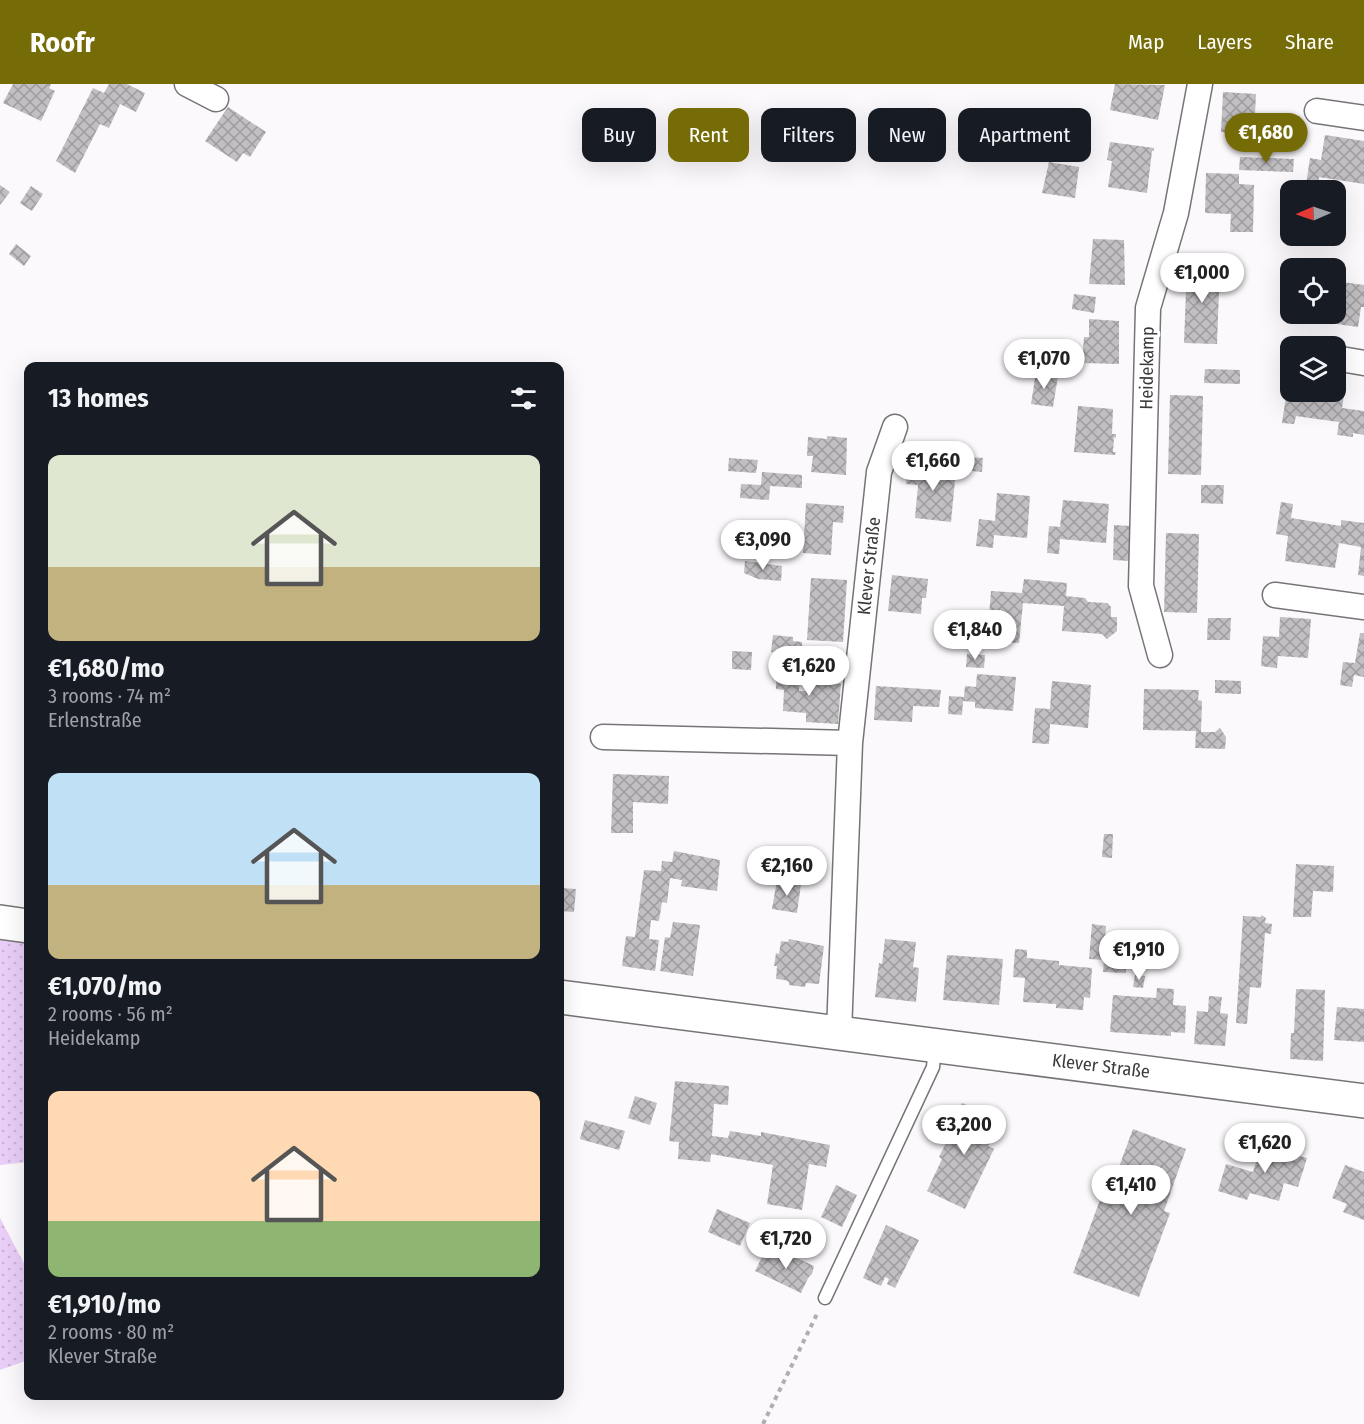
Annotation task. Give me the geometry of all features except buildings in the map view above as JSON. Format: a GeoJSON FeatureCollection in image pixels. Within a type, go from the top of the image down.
{"type":"FeatureCollection","features":[{"type":"Feature","properties":{"kind":"street"},"geometry":{"type":"LineString","coordinates":[[187,84],[216,99]]}},
{"type":"Feature","properties":{"kind":"street","name":"Heidekamp"},"geometry":{"type":"LineString","coordinates":[[1160,655],[1141,586],[1148,308],[1176,213],[1200,84]]}},
{"type":"Feature","properties":{"kind":"street"},"geometry":{"type":"LineString","coordinates":[[1317,111],[1364,118]]}},
{"type":"Feature","properties":{"kind":"street"},"geometry":{"type":"LineString","coordinates":[[1346,360],[1364,363]]}},
{"type":"Feature","properties":{"kind":"street","name":"Klever Straße"},"geometry":{"type":"LineString","coordinates":[[839,1033],[850,743],[879,472],[894,427]]}},
{"type":"Feature","properties":{"kind":"street"},"geometry":{"type":"LineString","coordinates":[[1275,595],[1364,608]]}},
{"type":"Feature","properties":{"kind":"street"},"geometry":{"type":"LineString","coordinates":[[603,736],[850,743]]}},
{"type":"Feature","properties":{"kind":"street"},"geometry":{"type":"LineString","coordinates":[[0,922],[24,925]]}},
{"type":"Feature","properties":{"kind":"street","name":"Klever Straße"},"geometry":{"type":"LineString","coordinates":[[564,998],[1364,1101]]}},
{"type":"Feature","properties":{"kind":"lane"},"geometry":{"type":"LineString","coordinates":[[825,1298],[933,1066],[935,1045]]}},
{"type":"Feature","properties":{"kind":"path"},"geometry":{"type":"LineString","coordinates":[[763,1424],[825,1298]]}},
{"type":"Feature","properties":{"kind":"shaded area"},"geometry":{"type":"Polygon","coordinates":[[[0,939],[24,942],[24,1162],[0,1165],[0,939]]]}},
{"type":"Feature","properties":{"kind":"shaded area"},"geometry":{"type":"Polygon","coordinates":[[[0,1218],[24,1263],[24,1361],[0,1370],[0,1218]]]}}]}
